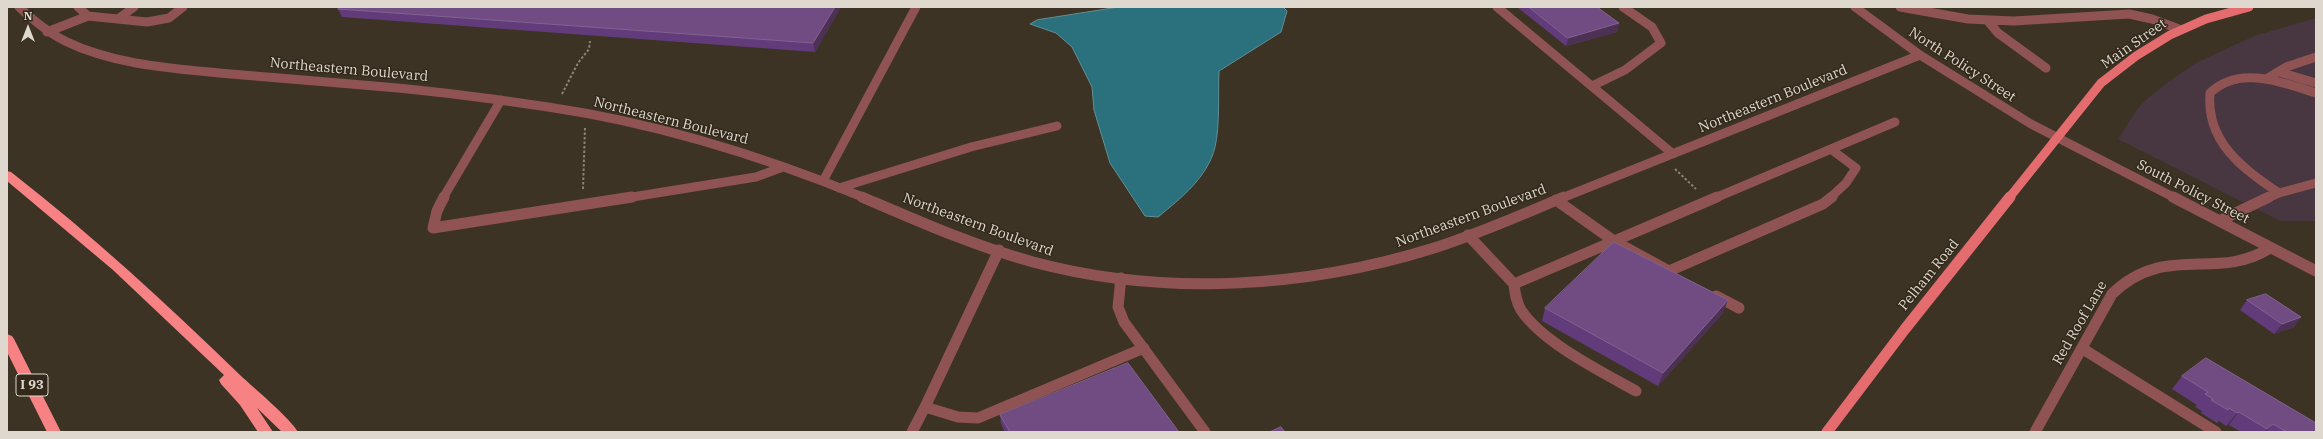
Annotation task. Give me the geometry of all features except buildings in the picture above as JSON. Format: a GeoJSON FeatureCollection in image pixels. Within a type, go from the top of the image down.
{"type":"FeatureCollection","features":[{"type":"Feature","properties":{"kind":"highway"},"geometry":{"type":"LineString","coordinates":[[7,175],[52,209],[165,312],[290,432]]}},
{"type":"Feature","properties":{"kind":"highway"},"geometry":{"type":"LineString","coordinates":[[165,312],[245,401],[266,432]]}},
{"type":"Feature","properties":{"kind":"highway","name":"I 93"},"geometry":{"type":"LineString","coordinates":[[7,339],[54,432]]}},
{"type":"Feature","properties":{"kind":"main road","name":"Main Street"},"geometry":{"type":"LineString","coordinates":[[2058,138],[2073,116],[2101,83],[2129,61],[2179,29],[2226,12],[2249,7]]}},
{"type":"Feature","properties":{"kind":"main road","name":"Pelham Road"},"geometry":{"type":"LineString","coordinates":[[1827,432],[1905,329],[2058,138]]}},
{"type":"Feature","properties":{"kind":"street","name":"Northeastern Boulevard"},"geometry":{"type":"LineString","coordinates":[[19,7],[47,32],[98,54],[167,67],[501,100],[590,114],[642,125],[709,142],[783,167],[999,250],[1058,268],[1121,278],[1208,283],[1252,282],[1314,275],[1411,255],[1468,235],[1920,55]]}},
{"type":"Feature","properties":{"kind":"street"},"geometry":{"type":"LineString","coordinates":[[78,7],[88,16]]}},
{"type":"Feature","properties":{"kind":"street"},"geometry":{"type":"LineString","coordinates":[[118,19],[134,7]]}},
{"type":"Feature","properties":{"kind":"street"},"geometry":{"type":"LineString","coordinates":[[47,32],[88,16],[148,22],[169,18],[183,7]]}},
{"type":"Feature","properties":{"kind":"street"},"geometry":{"type":"LineString","coordinates":[[823,182],[916,7]]}},
{"type":"Feature","properties":{"kind":"street"},"geometry":{"type":"LineString","coordinates":[[1497,7],[1673,154]]}},
{"type":"Feature","properties":{"kind":"street"},"geometry":{"type":"LineString","coordinates":[[1592,86],[1625,70],[1661,43],[1660,36],[1654,29],[1623,7]]}},
{"type":"Feature","properties":{"kind":"street","name":"North Policy Street"},"geometry":{"type":"LineString","coordinates":[[1855,7],[1920,55],[2017,116],[2058,138]]}},
{"type":"Feature","properties":{"kind":"street"},"geometry":{"type":"LineString","coordinates":[[1900,7],[1951,17],[1987,20],[2033,21],[2129,14],[2152,19],[2179,29]]}},
{"type":"Feature","properties":{"kind":"street"},"geometry":{"type":"LineString","coordinates":[[1987,20],[1998,33],[2046,68]]}},
{"type":"Feature","properties":{"kind":"street"},"geometry":{"type":"LineString","coordinates":[[2266,78],[2286,67],[2316,57]]}},
{"type":"Feature","properties":{"kind":"street"},"geometry":{"type":"LineString","coordinates":[[2279,72],[2316,82]]}},
{"type":"Feature","properties":{"kind":"street"},"geometry":{"type":"LineString","coordinates":[[2279,193],[2249,170],[2228,149],[2217,135],[2211,119],[2210,93],[2214,88],[2234,79],[2252,77],[2266,78],[2316,93]]}},
{"type":"Feature","properties":{"kind":"street"},"geometry":{"type":"LineString","coordinates":[[501,100],[445,195],[437,211],[433,228],[694,188],[756,177],[783,167]]}},
{"type":"Feature","properties":{"kind":"street"},"geometry":{"type":"LineString","coordinates":[[1514,284],[1895,122]]}},
{"type":"Feature","properties":{"kind":"street"},"geometry":{"type":"LineString","coordinates":[[839,188],[971,147],[1057,126]]}},
{"type":"Feature","properties":{"kind":"street","name":"South Policy Street"},"geometry":{"type":"LineString","coordinates":[[2058,138],[2316,271]]}},
{"type":"Feature","properties":{"kind":"street"},"geometry":{"type":"LineString","coordinates":[[1669,271],[1798,216],[1829,199],[1853,174],[1856,168],[1832,150]]}},
{"type":"Feature","properties":{"kind":"street"},"geometry":{"type":"LineString","coordinates":[[2219,221],[2279,193],[2316,183]]}},
{"type":"Feature","properties":{"kind":"street"},"geometry":{"type":"LineString","coordinates":[[1556,200],[1614,241],[1682,278]]}},
{"type":"Feature","properties":{"kind":"street"},"geometry":{"type":"LineString","coordinates":[[1468,235],[1514,284],[1515,297],[1521,308],[1543,333],[1587,363],[1636,391]]}},
{"type":"Feature","properties":{"kind":"street","name":"Red Roof Lane"},"geometry":{"type":"LineString","coordinates":[[2035,432],[2083,349],[2112,294],[2123,281],[2135,273],[2155,266],[2243,261],[2257,256],[2270,248]]}},
{"type":"Feature","properties":{"kind":"street"},"geometry":{"type":"LineString","coordinates":[[912,432],[999,250]]}},
{"type":"Feature","properties":{"kind":"street"},"geometry":{"type":"LineString","coordinates":[[1121,278],[1118,299],[1120,315],[1205,432]]}},
{"type":"Feature","properties":{"kind":"street"},"geometry":{"type":"LineString","coordinates":[[1707,291],[1740,308]]}},
{"type":"Feature","properties":{"kind":"street"},"geometry":{"type":"LineString","coordinates":[[925,407],[950,416],[964,419],[978,418],[1144,348]]}},
{"type":"Feature","properties":{"kind":"street"},"geometry":{"type":"LineString","coordinates":[[2083,349],[2216,432]]}},
{"type":"Feature","properties":{"kind":"path"},"geometry":{"type":"LineString","coordinates":[[560,96],[578,63],[589,49],[590,41]]}},
{"type":"Feature","properties":{"kind":"path"},"geometry":{"type":"LineString","coordinates":[[584,187],[585,127]]}},
{"type":"Feature","properties":{"kind":"path"},"geometry":{"type":"LineString","coordinates":[[1674,167],[1686,180]]}},
{"type":"Feature","properties":{"kind":"shaded area"},"geometry":{"type":"Polygon","coordinates":[[[2316,18],[2316,221],[2280,221],[2118,139],[2138,108],[2148,98],[2196,63],[2254,36],[2316,18]]]}},
{"type":"Feature","properties":{"kind":"water"},"geometry":{"type":"Polygon","coordinates":[[[1119,7],[1283,7],[1287,11],[1281,32],[1219,71],[1218,130],[1215,147],[1211,158],[1200,178],[1184,195],[1158,217],[1145,216],[1110,163],[1094,110],[1092,87],[1072,47],[1056,33],[1030,24],[1037,20],[1119,7]]]}}]}
